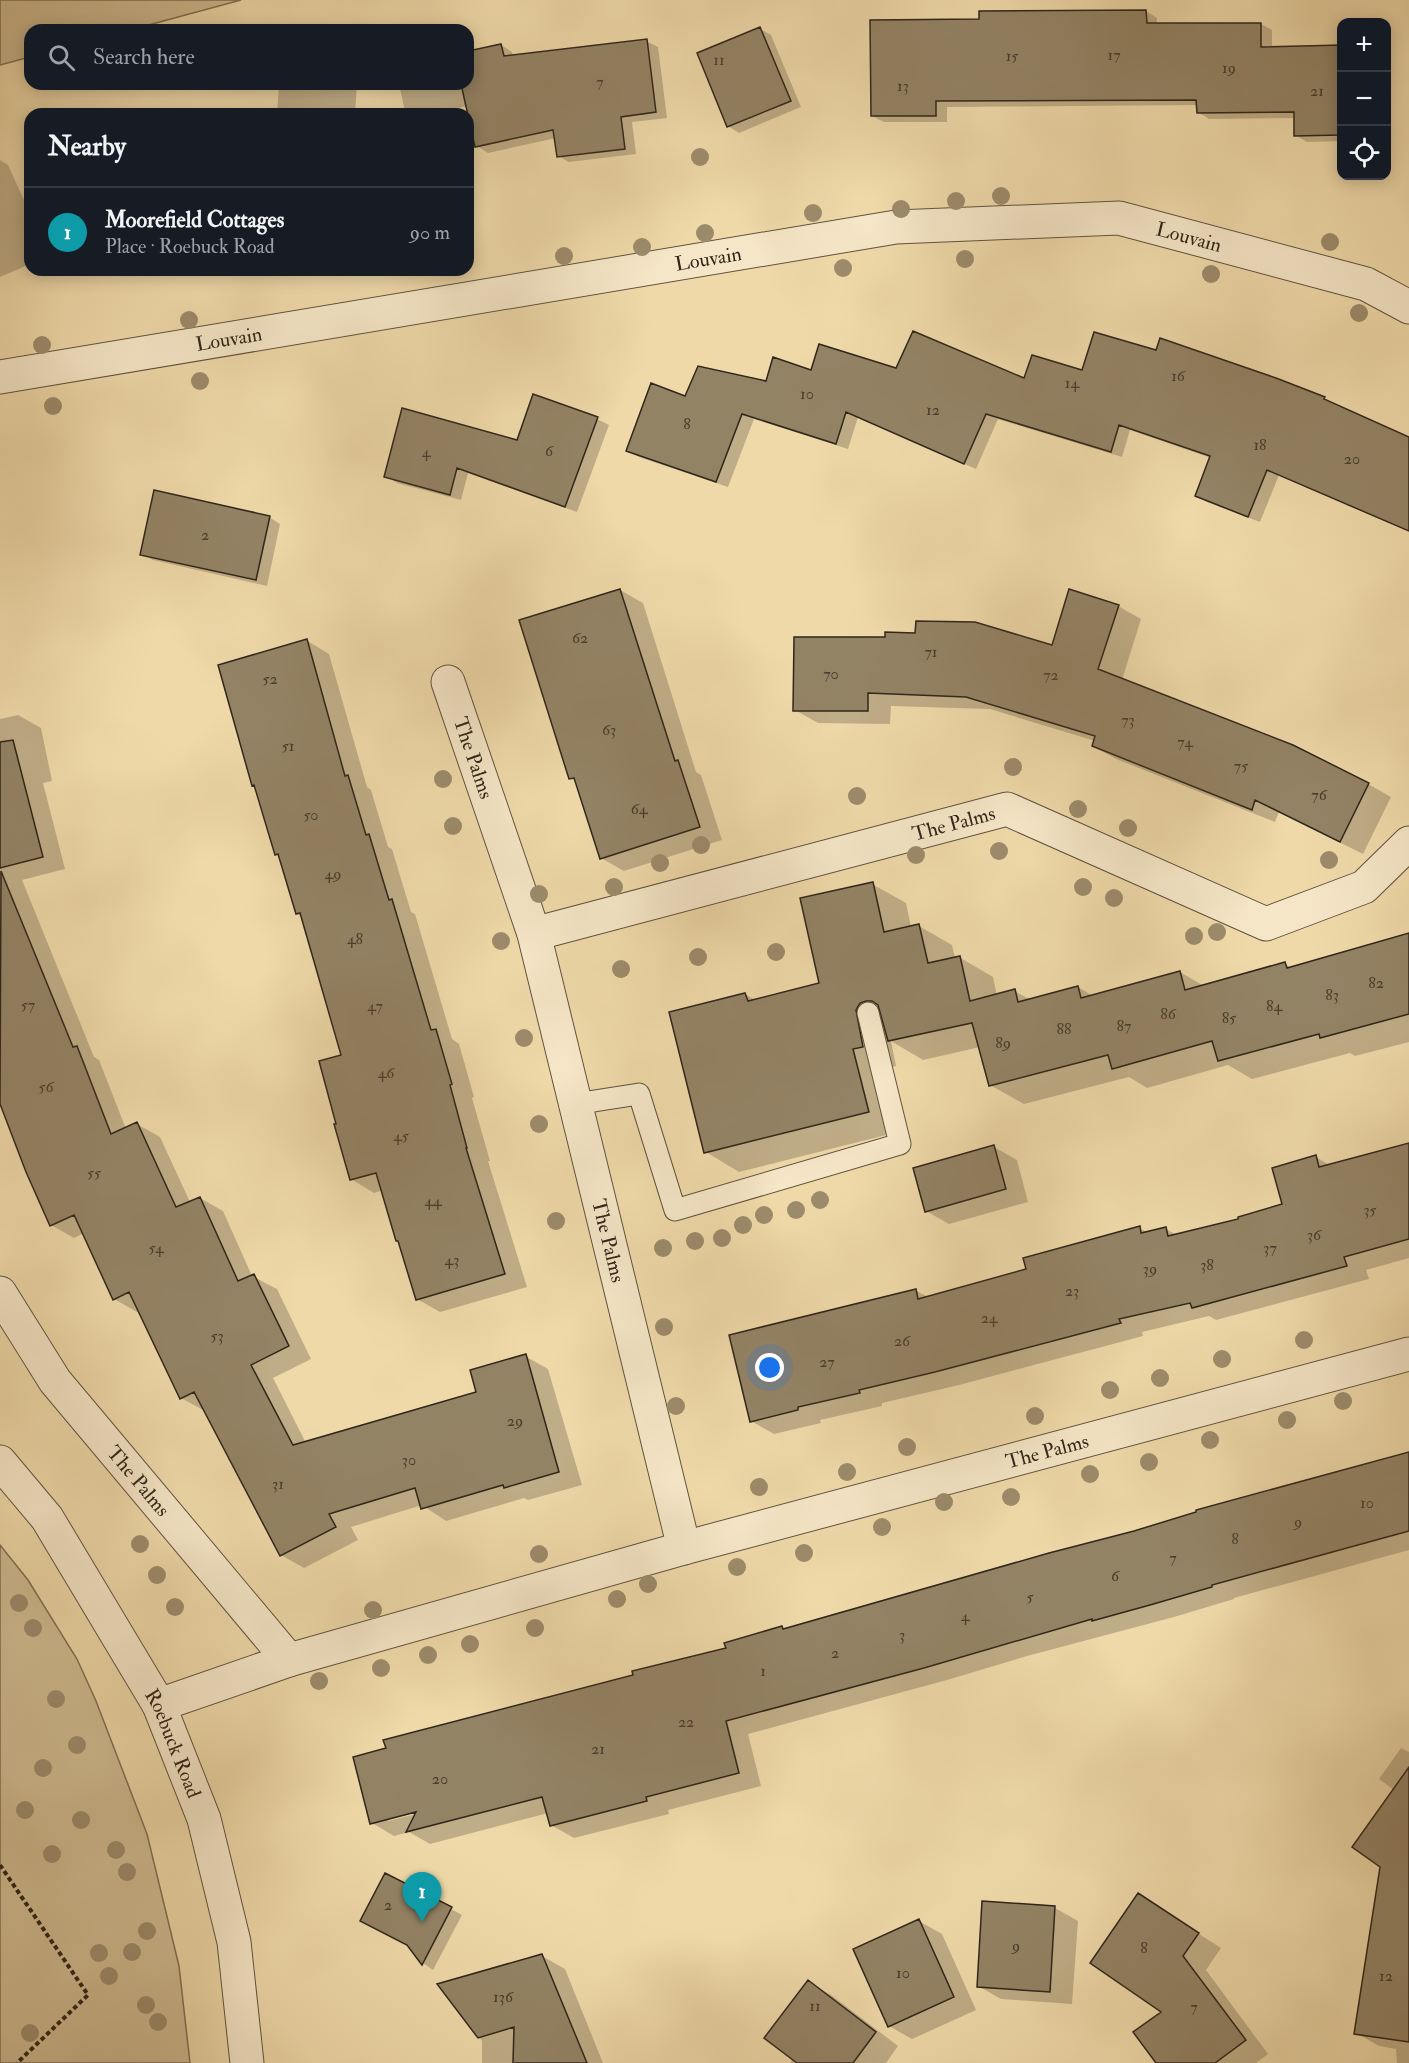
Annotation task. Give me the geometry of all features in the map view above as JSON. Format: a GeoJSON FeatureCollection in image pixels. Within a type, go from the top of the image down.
{"type":"FeatureCollection","features":[{"type":"Feature","properties":{"kind":"street","name":"Louvain"},"geometry":{"type":"LineString","coordinates":[[0,377],[896,227],[1119,218],[1366,284],[1409,307]]}},
{"type":"Feature","properties":{"kind":"street","name":"The Palms"},"geometry":{"type":"LineString","coordinates":[[448,682],[534,934],[684,1548]]}},
{"type":"Feature","properties":{"kind":"street","name":"The Palms"},"geometry":{"type":"LineString","coordinates":[[534,934],[1008,809],[1266,924],[1364,886],[1409,843]]}},
{"type":"Feature","properties":{"kind":"street","name":"The Palms"},"geometry":{"type":"LineString","coordinates":[[0,1293],[55,1382],[289,1660]]}},
{"type":"Feature","properties":{"kind":"street","name":"The Palms"},"geometry":{"type":"LineString","coordinates":[[159,1705],[289,1660],[684,1548],[1409,1354]]}},
{"type":"Feature","properties":{"kind":"street","name":"Roebuck Road"},"geometry":{"type":"LineString","coordinates":[[0,1462],[47,1518],[159,1705],[204,1819],[234,1942],[247,2063]]}},
{"type":"Feature","properties":{"kind":"lane"},"geometry":{"type":"LineString","coordinates":[[575,1104],[639,1094],[675,1210],[900,1144],[868,1013]]}},
{"type":"Feature","properties":{"kind":"path"},"geometry":{"type":"LineString","coordinates":[[0,1865],[88,1995],[17,2063]]}},
{"type":"Feature","properties":{"kind":"shaded area"},"geometry":{"type":"Polygon","coordinates":[[[0,0],[241,0],[152,24],[24,24],[24,59],[0,65],[0,0]]]}},
{"type":"Feature","properties":{"kind":"shaded area"},"geometry":{"type":"Polygon","coordinates":[[[0,1545],[28,1580],[77,1659],[96,1701],[147,1834],[179,1966],[190,2063],[0,2063],[0,1545]]]}},
{"type":"Feature","properties":{"kind":"building"},"geometry":{"type":"Polygon","coordinates":[[[1146,10],[1147,23],[1261,23],[1261,47],[1337,45],[1337,135],[1294,136],[1294,112],[1197,113],[1196,100],[936,101],[936,116],[871,116],[870,20],[979,19],[979,11],[1146,10]]]}},
{"type":"Feature","properties":{"kind":"building"},"geometry":{"type":"Polygon","coordinates":[[[760,27],[791,101],[727,127],[697,53],[760,27]]]}},
{"type":"Feature","properties":{"kind":"building"},"geometry":{"type":"Polygon","coordinates":[[[647,39],[656,112],[621,117],[625,149],[557,157],[553,130],[475,147],[474,108],[466,108],[462,90],[474,90],[474,50],[501,44],[504,56],[647,39]]]}},
{"type":"Feature","properties":{"kind":"building"},"geometry":{"type":"Polygon","coordinates":[[[913,331],[1024,378],[1032,355],[1082,370],[1094,332],[1156,350],[1160,338],[1325,397],[1324,399],[1409,437],[1409,531],[1267,470],[1248,517],[1195,496],[1210,456],[1119,425],[1111,452],[986,414],[964,464],[846,412],[836,444],[742,414],[716,482],[626,451],[651,383],[685,396],[698,366],[766,381],[773,357],[811,370],[819,344],[896,368],[913,331]]]}},
{"type":"Feature","properties":{"kind":"building"},"geometry":{"type":"Polygon","coordinates":[[[533,394],[598,417],[565,507],[457,468],[450,495],[384,477],[402,408],[517,440],[533,394]]]}},
{"type":"Feature","properties":{"kind":"building"},"geometry":{"type":"Polygon","coordinates":[[[154,490],[270,516],[256,580],[140,555],[154,490]]]}},
{"type":"Feature","properties":{"kind":"building"},"geometry":{"type":"Polygon","coordinates":[[[620,589],[675,761],[678,760],[700,827],[600,859],[574,778],[569,779],[519,620],[620,589]]]}},
{"type":"Feature","properties":{"kind":"building"},"geometry":{"type":"Polygon","coordinates":[[[1069,589],[1119,605],[1098,669],[1293,745],[1369,783],[1340,842],[1255,800],[1252,810],[1092,746],[1095,736],[966,697],[868,693],[868,711],[793,711],[794,637],[885,637],[885,632],[915,633],[916,621],[975,622],[1052,645],[1069,589]]]}},
{"type":"Feature","properties":{"kind":"building"},"geometry":{"type":"Polygon","coordinates":[[[307,639],[345,776],[348,775],[366,835],[369,834],[389,900],[392,899],[431,1030],[436,1029],[452,1084],[450,1085],[466,1148],[505,1274],[416,1300],[376,1173],[350,1180],[319,1061],[341,1055],[300,913],[296,914],[278,854],[275,855],[254,785],[252,786],[218,665],[307,639]]]}},
{"type":"Feature","properties":{"kind":"building"},"geometry":{"type":"Polygon","coordinates":[[[13,740],[43,857],[0,868],[0,742],[13,740]]]}},
{"type":"Feature","properties":{"kind":"building"},"geometry":{"type":"Polygon","coordinates":[[[1,871],[73,1047],[77,1046],[111,1134],[137,1122],[176,1207],[200,1197],[238,1281],[254,1274],[289,1346],[251,1365],[293,1445],[476,1392],[470,1370],[526,1354],[559,1472],[504,1488],[503,1485],[421,1509],[415,1488],[329,1514],[336,1527],[280,1556],[194,1392],[180,1399],[129,1292],[113,1300],[74,1215],[50,1226],[26,1172],[0,1104],[1,871]]]}},
{"type":"Feature","properties":{"kind":"building"},"geometry":{"type":"Polygon","coordinates":[[[873,882],[884,932],[919,924],[928,963],[960,956],[970,1001],[1015,989],[1018,1002],[1078,986],[1081,998],[1180,971],[1185,990],[1285,962],[1287,968],[1409,933],[1409,1014],[1320,1038],[1319,1034],[1218,1061],[1212,1041],[1112,1069],[1108,1055],[989,1086],[972,1023],[888,1041],[878,1005],[872,1001],[866,1001],[860,1003],[856,1010],[863,1047],[853,1049],[869,1112],[704,1153],[669,1012],[745,993],[748,1001],[819,983],[800,898],[873,882]]]}},
{"type":"Feature","properties":{"kind":"building"},"geometry":{"type":"Polygon","coordinates":[[[1409,1143],[1409,1239],[1344,1257],[1347,1266],[1192,1308],[1190,1303],[1119,1319],[1121,1323],[859,1390],[860,1393],[798,1407],[798,1410],[750,1422],[729,1335],[916,1289],[918,1299],[1026,1269],[1023,1258],[1140,1226],[1141,1233],[1166,1227],[1168,1236],[1238,1219],[1238,1217],[1282,1204],[1272,1168],[1316,1155],[1319,1167],[1409,1143]]]}},
{"type":"Feature","properties":{"kind":"building"},"geometry":{"type":"Polygon","coordinates":[[[994,1145],[1006,1189],[925,1212],[913,1168],[994,1145]]]}},
{"type":"Feature","properties":{"kind":"building"},"geometry":{"type":"Polygon","coordinates":[[[1409,1452],[1409,1531],[924,1668],[726,1721],[739,1773],[646,1797],[647,1801],[550,1826],[542,1797],[406,1832],[416,1812],[370,1824],[353,1757],[386,1748],[383,1740],[633,1675],[632,1671],[726,1648],[724,1643],[782,1626],[783,1629],[1134,1531],[1196,1512],[1196,1510],[1409,1452]]]}},
{"type":"Feature","properties":{"kind":"building"},"geometry":{"type":"Polygon","coordinates":[[[1409,1767],[1409,2042],[1354,2034],[1380,1867],[1352,1847],[1409,1767]]]}},
{"type":"Feature","properties":{"kind":"building"},"geometry":{"type":"Polygon","coordinates":[[[385,1873],[452,1907],[422,1965],[407,1945],[360,1921],[385,1873]]]}},
{"type":"Feature","properties":{"kind":"building"},"geometry":{"type":"Polygon","coordinates":[[[1138,1893],[1199,1933],[1183,1956],[1246,2040],[1215,2063],[1156,2063],[1133,2032],[1161,2012],[1090,1963],[1138,1893]]]}},
{"type":"Feature","properties":{"kind":"building"},"geometry":{"type":"Polygon","coordinates":[[[982,1901],[1055,1906],[1050,1992],[977,1987],[982,1901]]]}},
{"type":"Feature","properties":{"kind":"building"},"geometry":{"type":"Polygon","coordinates":[[[919,1919],[954,1997],[888,2027],[853,1949],[919,1919]]]}},
{"type":"Feature","properties":{"kind":"building"},"geometry":{"type":"Polygon","coordinates":[[[542,1954],[587,2063],[513,2063],[514,2027],[478,2038],[437,1984],[542,1954]]]}},
{"type":"Feature","properties":{"kind":"building"},"geometry":{"type":"Polygon","coordinates":[[[808,1980],[876,2032],[853,2063],[797,2063],[764,2038],[808,1980]]]}},
{"type":"Feature","properties":{"kind":"place","name":"Moorefield Cottages"},"geometry":{"type":"Point","coordinates":[422,1922]}}]}
